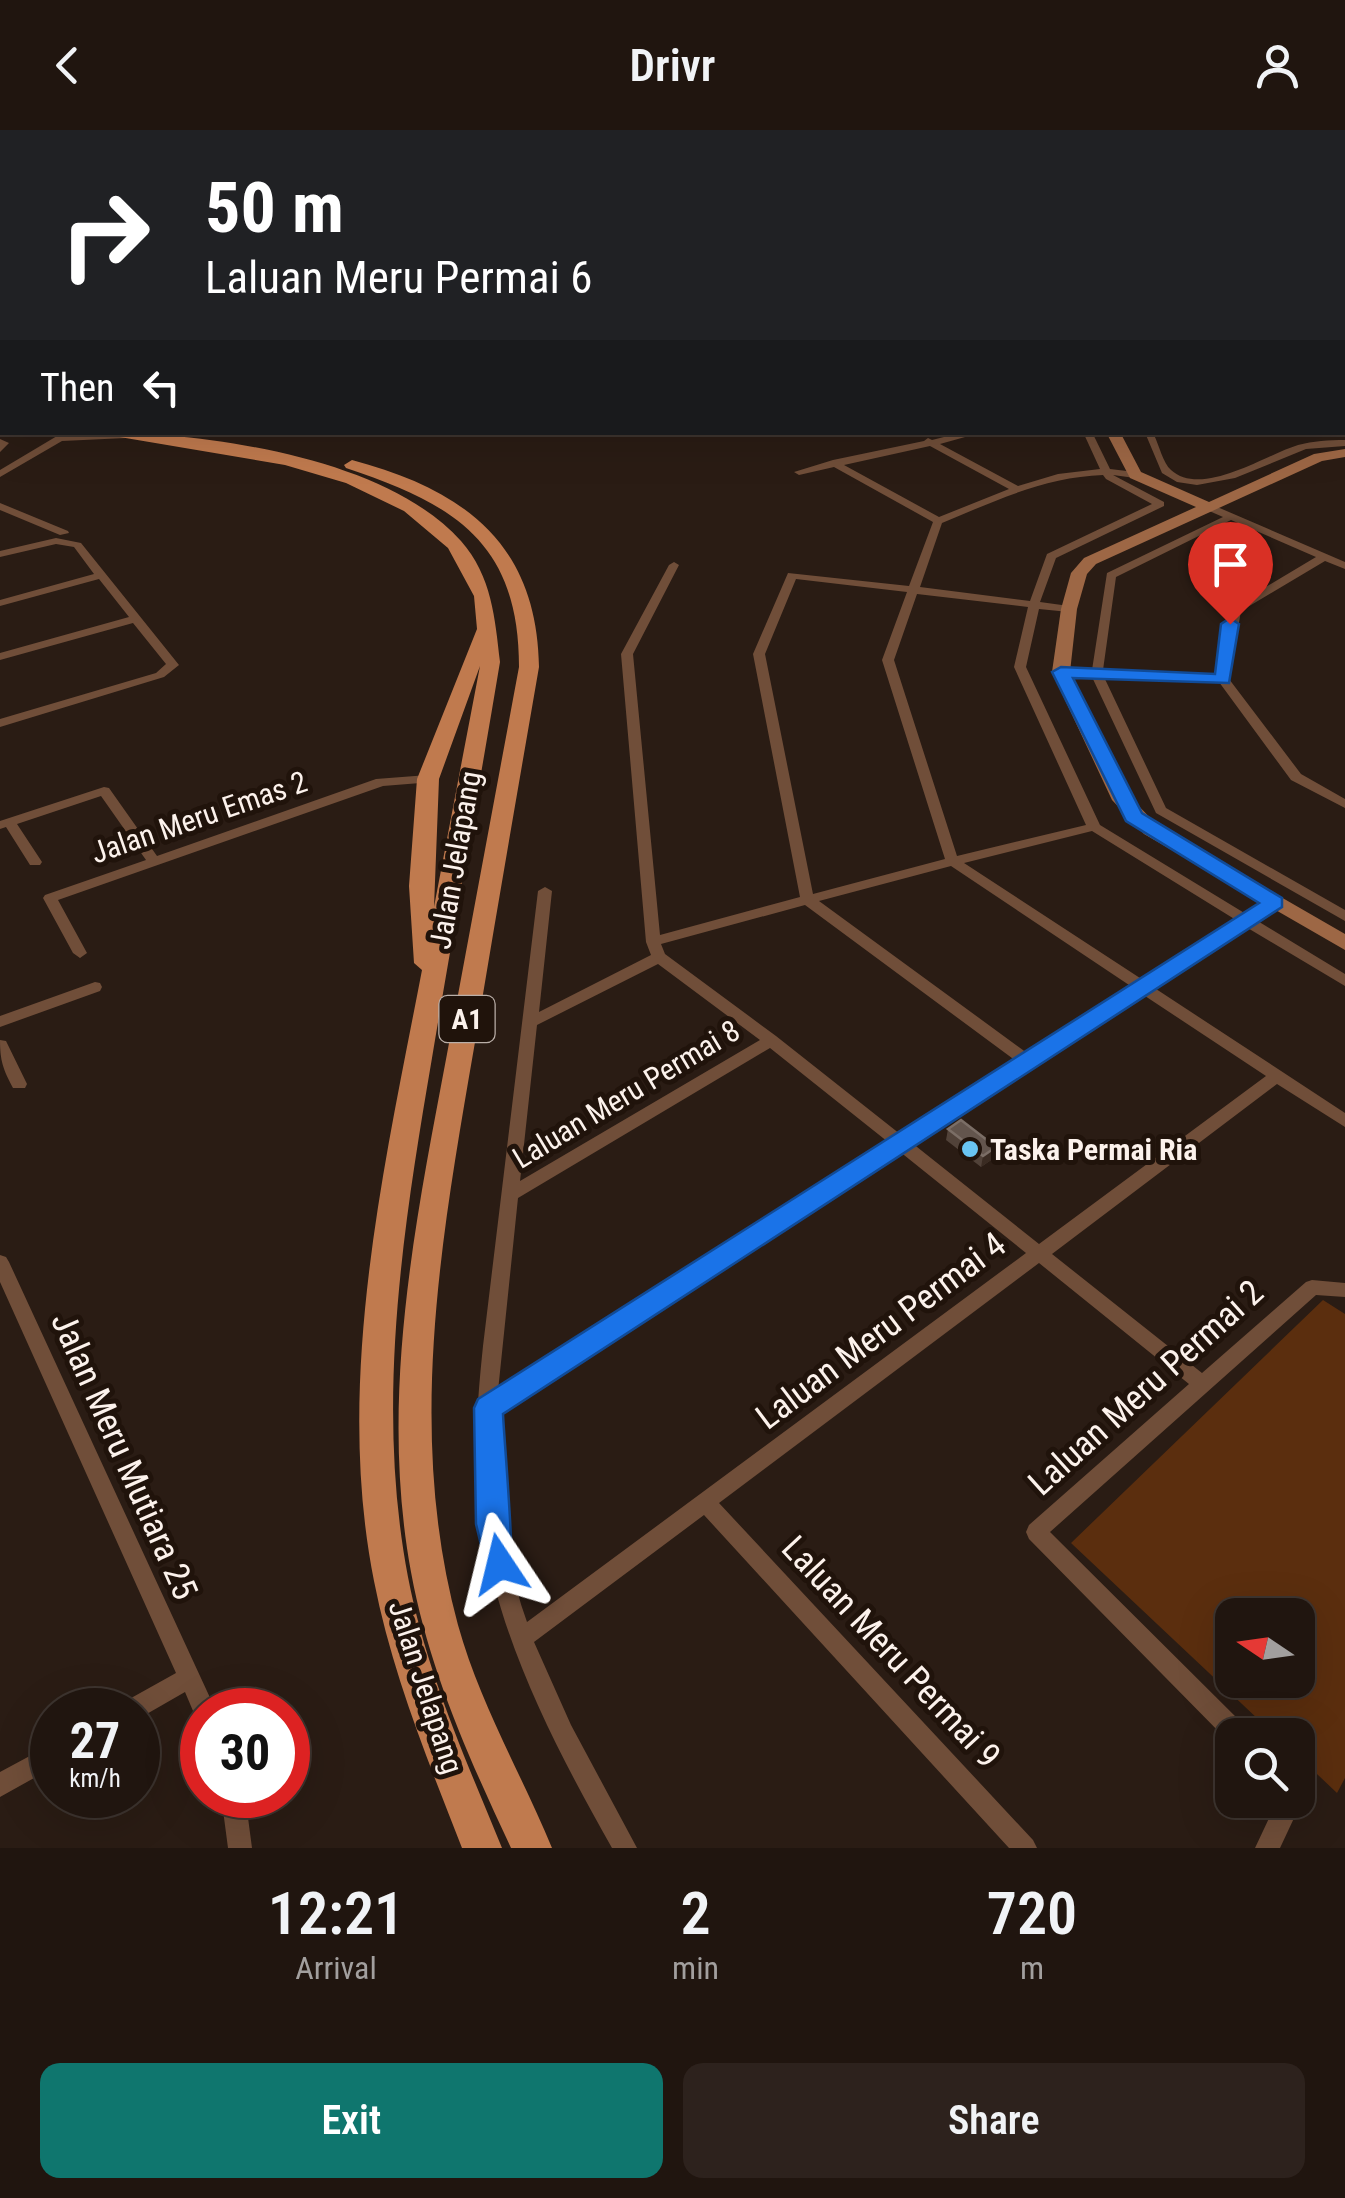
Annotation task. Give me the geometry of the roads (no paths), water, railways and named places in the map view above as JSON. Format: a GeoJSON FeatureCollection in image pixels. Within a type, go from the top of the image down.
{"type":"FeatureCollection","features":[{"type":"Feature","properties":{"kind":"main road","name":"Jalan Jelapang"},"geometry":{"type":"LineString","coordinates":[[116,435],[302,463],[369,486],[406,506],[462,552],[475,568],[488,604],[490,662],[390,1226],[377,1384],[380,1491],[390,1574],[404,1637],[482,1848]]}},
{"type":"Feature","properties":{"kind":"main road","name":"Jalan Jelapang"},"geometry":{"type":"LineString","coordinates":[[175,435],[311,455],[406,483],[448,507],[491,542],[514,571],[529,610],[529,667],[429,1225],[416,1318],[413,1382],[418,1485],[428,1566],[442,1627],[456,1679],[532,1848]]}},
{"type":"Feature","properties":{"kind":"main road"},"geometry":{"type":"LineString","coordinates":[[429,998],[420,886],[428,779],[474,658],[488,604]]}},
{"type":"Feature","properties":{"kind":"street"},"geometry":{"type":"LineString","coordinates":[[43,435],[46,444]]}},
{"type":"Feature","properties":{"kind":"street"},"geometry":{"type":"LineString","coordinates":[[798,472],[962,435]]}},
{"type":"Feature","properties":{"kind":"street"},"geometry":{"type":"LineString","coordinates":[[1088,435],[1103,470],[1119,484],[1160,504],[1051,556],[1034,605],[1020,667],[1094,828],[1345,981]]}},
{"type":"Feature","properties":{"kind":"street"},"geometry":{"type":"LineString","coordinates":[[1115,435],[1134,475]]}},
{"type":"Feature","properties":{"kind":"street"},"geometry":{"type":"LineString","coordinates":[[1155,435],[1166,470],[1198,483],[1216,481],[1308,444],[1345,443]]}},
{"type":"Feature","properties":{"kind":"street"},"geometry":{"type":"LineString","coordinates":[[0,474],[46,444],[76,436],[122,436]]}},
{"type":"Feature","properties":{"kind":"street"},"geometry":{"type":"LineString","coordinates":[[928,441],[1018,490]]}},
{"type":"Feature","properties":{"kind":"street"},"geometry":{"type":"LineString","coordinates":[[1345,454],[1319,457],[1090,561],[1079,573],[1069,609],[1061,672],[1134,816],[1345,943]]}},
{"type":"Feature","properties":{"kind":"street"},"geometry":{"type":"LineString","coordinates":[[832,463],[938,521]]}},
{"type":"Feature","properties":{"kind":"street"},"geometry":{"type":"LineString","coordinates":[[1345,566],[1134,475],[1103,470],[1057,474],[938,521],[888,660],[952,861],[1140,989],[1345,1121]]}},
{"type":"Feature","properties":{"kind":"street"},"geometry":{"type":"LineString","coordinates":[[0,506],[64,533]]}},
{"type":"Feature","properties":{"kind":"street"},"geometry":{"type":"LineString","coordinates":[[1230,517],[1111,575],[1098,674],[1162,810],[1345,916]]}},
{"type":"Feature","properties":{"kind":"street"},"geometry":{"type":"LineString","coordinates":[[0,554],[48,542],[77,544],[171,662],[171,669],[160,675],[0,723]]}},
{"type":"Feature","properties":{"kind":"street"},"geometry":{"type":"LineString","coordinates":[[1324,557],[1236,609],[1223,679],[1296,777],[1345,804]]}},
{"type":"Feature","properties":{"kind":"street"},"geometry":{"type":"LineString","coordinates":[[674,565],[627,654],[656,950],[1201,1382]]}},
{"type":"Feature","properties":{"kind":"street"},"geometry":{"type":"LineString","coordinates":[[0,603],[102,575]]}},
{"type":"Feature","properties":{"kind":"street"},"geometry":{"type":"LineString","coordinates":[[1028,1062],[807,899],[759,654],[792,575],[1069,609]]}},
{"type":"Feature","properties":{"kind":"street"},"geometry":{"type":"LineString","coordinates":[[0,657],[136,618]]}},
{"type":"Feature","properties":{"kind":"street"},"geometry":{"type":"LineString","coordinates":[[1061,672],[1223,679]]}},
{"type":"Feature","properties":{"kind":"street","name":"Jalan Meru Emas 2"},"geometry":{"type":"LineString","coordinates":[[80,953],[50,898],[381,782],[428,779]]}},
{"type":"Feature","properties":{"kind":"street"},"geometry":{"type":"LineString","coordinates":[[35,862],[5,823],[104,791],[155,862]]}},
{"type":"Feature","properties":{"kind":"street"},"geometry":{"type":"LineString","coordinates":[[530,1022],[656,950],[807,899],[1094,828]]}},
{"type":"Feature","properties":{"kind":"street"},"geometry":{"type":"LineString","coordinates":[[546,890],[488,1408],[492,1524],[524,1637],[560,1729],[625,1848]]}},
{"type":"Feature","properties":{"kind":"street"},"geometry":{"type":"LineString","coordinates":[[488,1408],[1274,902]]}},
{"type":"Feature","properties":{"kind":"street"},"geometry":{"type":"LineString","coordinates":[[0,1022],[94,988]]}},
{"type":"Feature","properties":{"kind":"street","name":"Laluan Meru Permai 8"},"geometry":{"type":"LineString","coordinates":[[510,1195],[771,1040]]}},
{"type":"Feature","properties":{"kind":"street"},"geometry":{"type":"LineString","coordinates":[[0,1044],[18,1084]]}},
{"type":"Feature","properties":{"kind":"street","name":"Laluan Meru Permai 4"},"geometry":{"type":"LineString","coordinates":[[524,1637],[1277,1076]]}},
{"type":"Feature","properties":{"kind":"street","name":"Jalan Meru Mutiara 25"},"geometry":{"type":"LineString","coordinates":[[0,1262],[193,1688]]}},
{"type":"Feature","properties":{"kind":"street","name":"Laluan Meru Permai 2"},"geometry":{"type":"LineString","coordinates":[[1221,1718],[1036,1532],[1201,1382],[1312,1288],[1345,1290]]}},
{"type":"Feature","properties":{"kind":"street","name":"Laluan Meru Permai 9"},"geometry":{"type":"LineString","coordinates":[[706,1503],[1025,1848]]}},
{"type":"Feature","properties":{"kind":"street"},"geometry":{"type":"LineString","coordinates":[[160,1694],[188,1678]]}},
{"type":"Feature","properties":{"kind":"street"},"geometry":{"type":"LineString","coordinates":[[0,1785],[30,1768]]}},
{"type":"Feature","properties":{"kind":"street"},"geometry":{"type":"LineString","coordinates":[[236,1818],[240,1848]]}},
{"type":"Feature","properties":{"kind":"street"},"geometry":{"type":"LineString","coordinates":[[1267,1848],[1282,1818]]}},
{"type":"Feature","properties":{"kind":"place","name":"Taska Permai Ria"},"geometry":{"type":"Point","coordinates":[970,1149]}}]}
